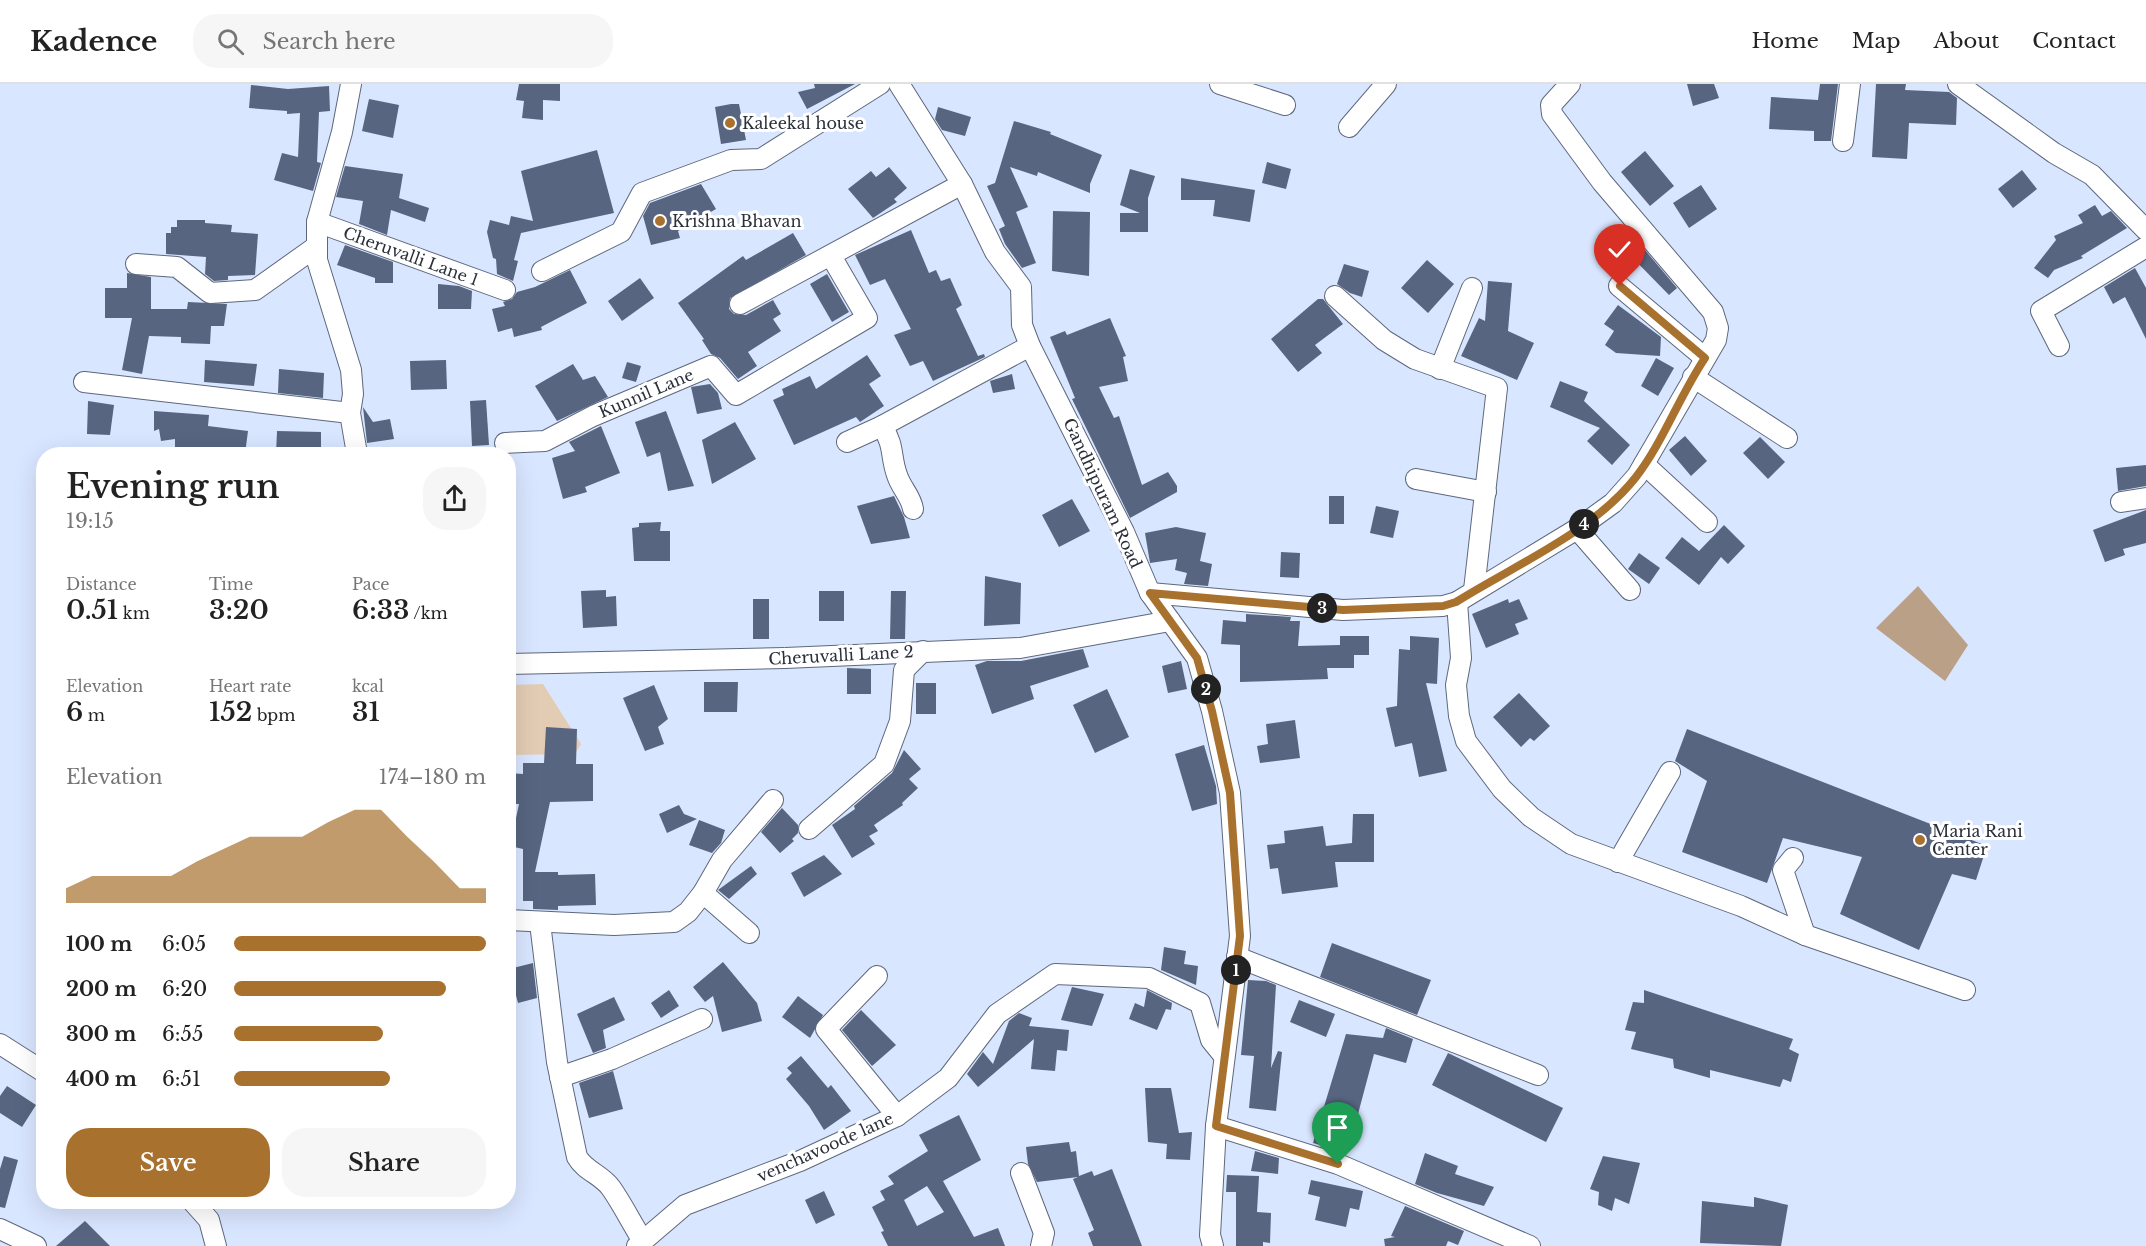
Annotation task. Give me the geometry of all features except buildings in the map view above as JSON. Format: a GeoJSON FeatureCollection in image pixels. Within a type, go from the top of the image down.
{"type":"FeatureCollection","features":[{"type":"Feature","properties":{"kind":"street","name":"Cheruvalli Lane 1"},"geometry":{"type":"LineString","coordinates":[[351,84],[342,132],[318,222],[317,260],[351,370],[353,394],[350,413],[356,447]]}},
{"type":"Feature","properties":{"kind":"street"},"geometry":{"type":"LineString","coordinates":[[542,271],[621,232],[642,193],[731,159],[761,159],[880,84]]}},
{"type":"Feature","properties":{"kind":"street","name":"Gandhipuram Road"},"geometry":{"type":"LineString","coordinates":[[899,84],[962,184],[995,252],[1021,287],[1022,325],[1030,346],[1124,532],[1150,593],[1197,658],[1212,711],[1230,793],[1240,936],[1216,1126],[1210,1235],[1213,1246]]}},
{"type":"Feature","properties":{"kind":"street"},"geometry":{"type":"LineString","coordinates":[[1220,84],[1285,105]]}},
{"type":"Feature","properties":{"kind":"street"},"geometry":{"type":"LineString","coordinates":[[1349,127],[1386,84]]}},
{"type":"Feature","properties":{"kind":"street"},"geometry":{"type":"LineString","coordinates":[[1843,141],[1850,84]]}},
{"type":"Feature","properties":{"kind":"street"},"geometry":{"type":"LineString","coordinates":[[1958,84],[2054,153],[2092,175],[2146,230]]}},
{"type":"Feature","properties":{"kind":"street"},"geometry":{"type":"LineString","coordinates":[[1150,593],[1343,610],[1403,610],[1443,606],[1456,602],[1577,529],[1614,503],[1644,464],[1717,335],[1713,312],[1602,182],[1552,114],[1551,105],[1560,88]]}},
{"type":"Feature","properties":{"kind":"street"},"geometry":{"type":"LineString","coordinates":[[740,304],[962,184]]}},
{"type":"Feature","properties":{"kind":"street","name":"Cheruvalli Lane 1"},"geometry":{"type":"LineString","coordinates":[[318,222],[505,290]]}},
{"type":"Feature","properties":{"kind":"street"},"geometry":{"type":"LineString","coordinates":[[136,264],[177,267],[210,293],[255,290],[317,246]]}},
{"type":"Feature","properties":{"kind":"street"},"geometry":{"type":"LineString","coordinates":[[2060,346],[2041,311],[2146,247]]}},
{"type":"Feature","properties":{"kind":"street","name":"Kunnil Lane"},"geometry":{"type":"LineString","coordinates":[[505,443],[545,441],[584,420],[711,366],[736,395],[867,318],[831,256]]}},
{"type":"Feature","properties":{"kind":"street"},"geometry":{"type":"LineString","coordinates":[[1620,286],[1705,358]]}},
{"type":"Feature","properties":{"kind":"street"},"geometry":{"type":"LineString","coordinates":[[1440,369],[1472,288]]}},
{"type":"Feature","properties":{"kind":"street"},"geometry":{"type":"LineString","coordinates":[[1335,296],[1384,340],[1415,359],[1497,388],[1474,590]]}},
{"type":"Feature","properties":{"kind":"street"},"geometry":{"type":"LineString","coordinates":[[847,442],[882,426],[1030,346]]}},
{"type":"Feature","properties":{"kind":"street"},"geometry":{"type":"LineString","coordinates":[[1693,377],[1787,438]]}},
{"type":"Feature","properties":{"kind":"street"},"geometry":{"type":"LineString","coordinates":[[84,382],[350,413]]}},
{"type":"Feature","properties":{"kind":"street"},"geometry":{"type":"LineString","coordinates":[[882,426],[892,442],[897,476],[911,498],[913,509]]}},
{"type":"Feature","properties":{"kind":"street"},"geometry":{"type":"LineString","coordinates":[[1644,464],[1707,522]]}},
{"type":"Feature","properties":{"kind":"street"},"geometry":{"type":"LineString","coordinates":[[1416,479],[1486,492]]}},
{"type":"Feature","properties":{"kind":"street"},"geometry":{"type":"LineString","coordinates":[[2121,502],[2146,498]]}},
{"type":"Feature","properties":{"kind":"street"},"geometry":{"type":"LineString","coordinates":[[1577,529],[1630,590]]}},
{"type":"Feature","properties":{"kind":"street"},"geometry":{"type":"LineString","coordinates":[[1456,602],[1461,658],[1456,685],[1459,716],[1466,741],[1502,789],[1531,817],[1571,844],[1741,906],[1805,935],[1965,990]]}},
{"type":"Feature","properties":{"kind":"street","name":"Cheruvalli Lane 2"},"geometry":{"type":"LineString","coordinates":[[516,664],[785,658],[1020,648],[1170,621]]}},
{"type":"Feature","properties":{"kind":"street"},"geometry":{"type":"LineString","coordinates":[[809,829],[884,764],[900,721],[904,670],[923,651]]}},
{"type":"Feature","properties":{"kind":"street"},"geometry":{"type":"LineString","coordinates":[[1618,862],[1670,772]]}},
{"type":"Feature","properties":{"kind":"street"},"geometry":{"type":"LineString","coordinates":[[516,923],[614,925],[674,922],[688,912],[703,893],[722,860],[773,800]]}},
{"type":"Feature","properties":{"kind":"street"},"geometry":{"type":"LineString","coordinates":[[1793,858],[1783,870],[1805,935]]}},
{"type":"Feature","properties":{"kind":"street"},"geometry":{"type":"LineString","coordinates":[[703,893],[750,933]]}},
{"type":"Feature","properties":{"kind":"street"},"geometry":{"type":"LineString","coordinates":[[540,923],[560,1077],[580,1161],[611,1188],[640,1243]]}},
{"type":"Feature","properties":{"kind":"street"},"geometry":{"type":"LineString","coordinates":[[1238,957],[1538,1075]]}},
{"type":"Feature","properties":{"kind":"street","name":"venchavoode lane"},"geometry":{"type":"LineString","coordinates":[[640,1243],[685,1205],[800,1161],[897,1116],[948,1078],[997,1014],[1055,974],[1149,978],[1200,1003],[1211,1040],[1224,1056]]}},
{"type":"Feature","properties":{"kind":"street"},"geometry":{"type":"LineString","coordinates":[[877,976],[826,1029],[897,1116]]}},
{"type":"Feature","properties":{"kind":"street"},"geometry":{"type":"LineString","coordinates":[[560,1077],[612,1059],[702,1019]]}},
{"type":"Feature","properties":{"kind":"street"},"geometry":{"type":"LineString","coordinates":[[0,1044],[36,1067]]}},
{"type":"Feature","properties":{"kind":"street"},"geometry":{"type":"LineString","coordinates":[[1216,1126],[1338,1164],[1530,1246]]}},
{"type":"Feature","properties":{"kind":"street"},"geometry":{"type":"LineString","coordinates":[[1021,1173],[1044,1233],[1041,1246]]}},
{"type":"Feature","properties":{"kind":"street"},"geometry":{"type":"LineString","coordinates":[[199,1209],[209,1220],[216,1246]]}},
{"type":"Feature","properties":{"kind":"street"},"geometry":{"type":"LineString","coordinates":[[0,1228],[26,1244]]}},
{"type":"Feature","properties":{"kind":"shaded area"},"geometry":{"type":"Polygon","coordinates":[[[1918,586],[1968,645],[1945,681],[1876,628],[1918,586]]]}},
{"type":"Feature","properties":{"kind":"shaded area"},"geometry":{"type":"Polygon","coordinates":[[[543,684],[581,744],[575,754],[516,755],[516,685],[543,684]]]}},
{"type":"Feature","properties":{"kind":"place","name":"Kaleekal house"},"geometry":{"type":"Point","coordinates":[730,123]}},
{"type":"Feature","properties":{"kind":"place","name":"Krishna Bhavan"},"geometry":{"type":"Point","coordinates":[660,221]}},
{"type":"Feature","properties":{"kind":"place","name":"Maria Rani Center"},"geometry":{"type":"Point","coordinates":[1920,840]}},
{"type":"Feature","properties":{"kind":"route"},"geometry":{"type":"LineString","coordinates":[[1338,1164],[1216,1126],[1240,936],[1230,793],[1212,711],[1197,658],[1150,593],[1343,610],[1403,610],[1443,606],[1456,602],[1577,529],[1614,503],[1637,476],[1705,358],[1620,286]]}}]}
